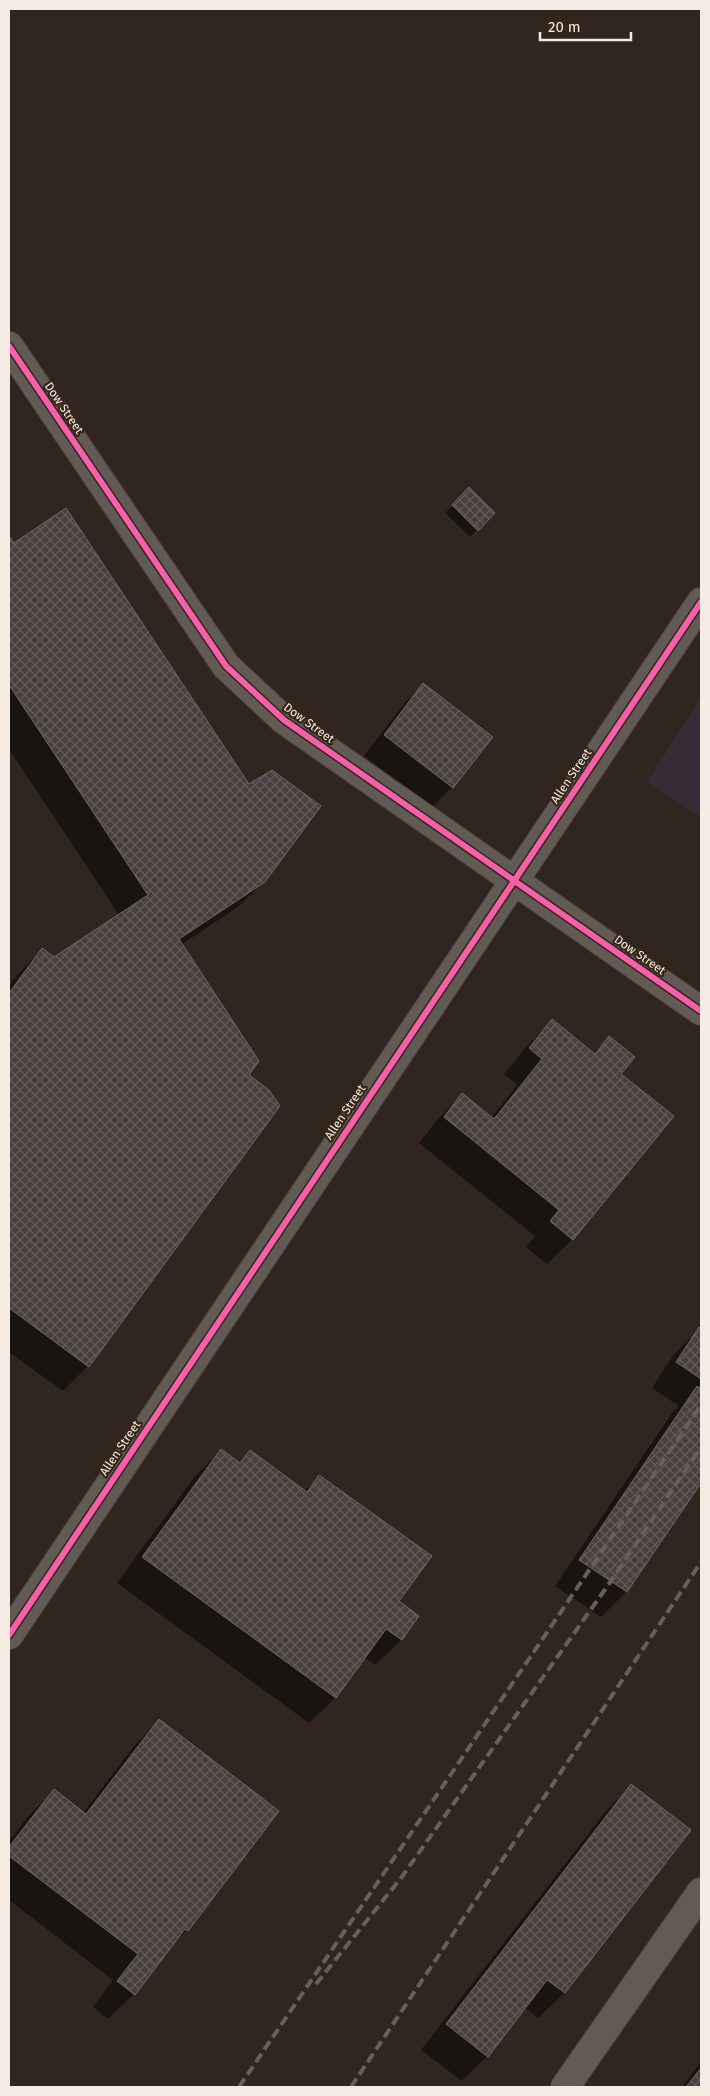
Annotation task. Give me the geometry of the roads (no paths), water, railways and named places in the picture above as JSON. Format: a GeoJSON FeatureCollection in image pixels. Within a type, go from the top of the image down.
{"type":"FeatureCollection","features":[{"type":"Feature","properties":{"kind":"street","name":"Dow Street"},"geometry":{"type":"LineString","coordinates":[[9,346],[226,666],[284,720],[701,1011]]}},
{"type":"Feature","properties":{"kind":"street","name":"Allen Street"},"geometry":{"type":"LineString","coordinates":[[9,1635],[701,602]]}},
{"type":"Feature","properties":{"kind":"street"},"geometry":{"type":"LineString","coordinates":[[565,2087],[701,1892]]}},
{"type":"Feature","properties":{"kind":"railway"},"geometry":{"type":"LineString","coordinates":[[239,2087],[701,1405]]}},
{"type":"Feature","properties":{"kind":"railway"},"geometry":{"type":"LineString","coordinates":[[316,1984],[401,1878],[611,1581],[701,1447]]}},
{"type":"Feature","properties":{"kind":"railway"},"geometry":{"type":"LineString","coordinates":[[351,2087],[701,1562]]}}]}
